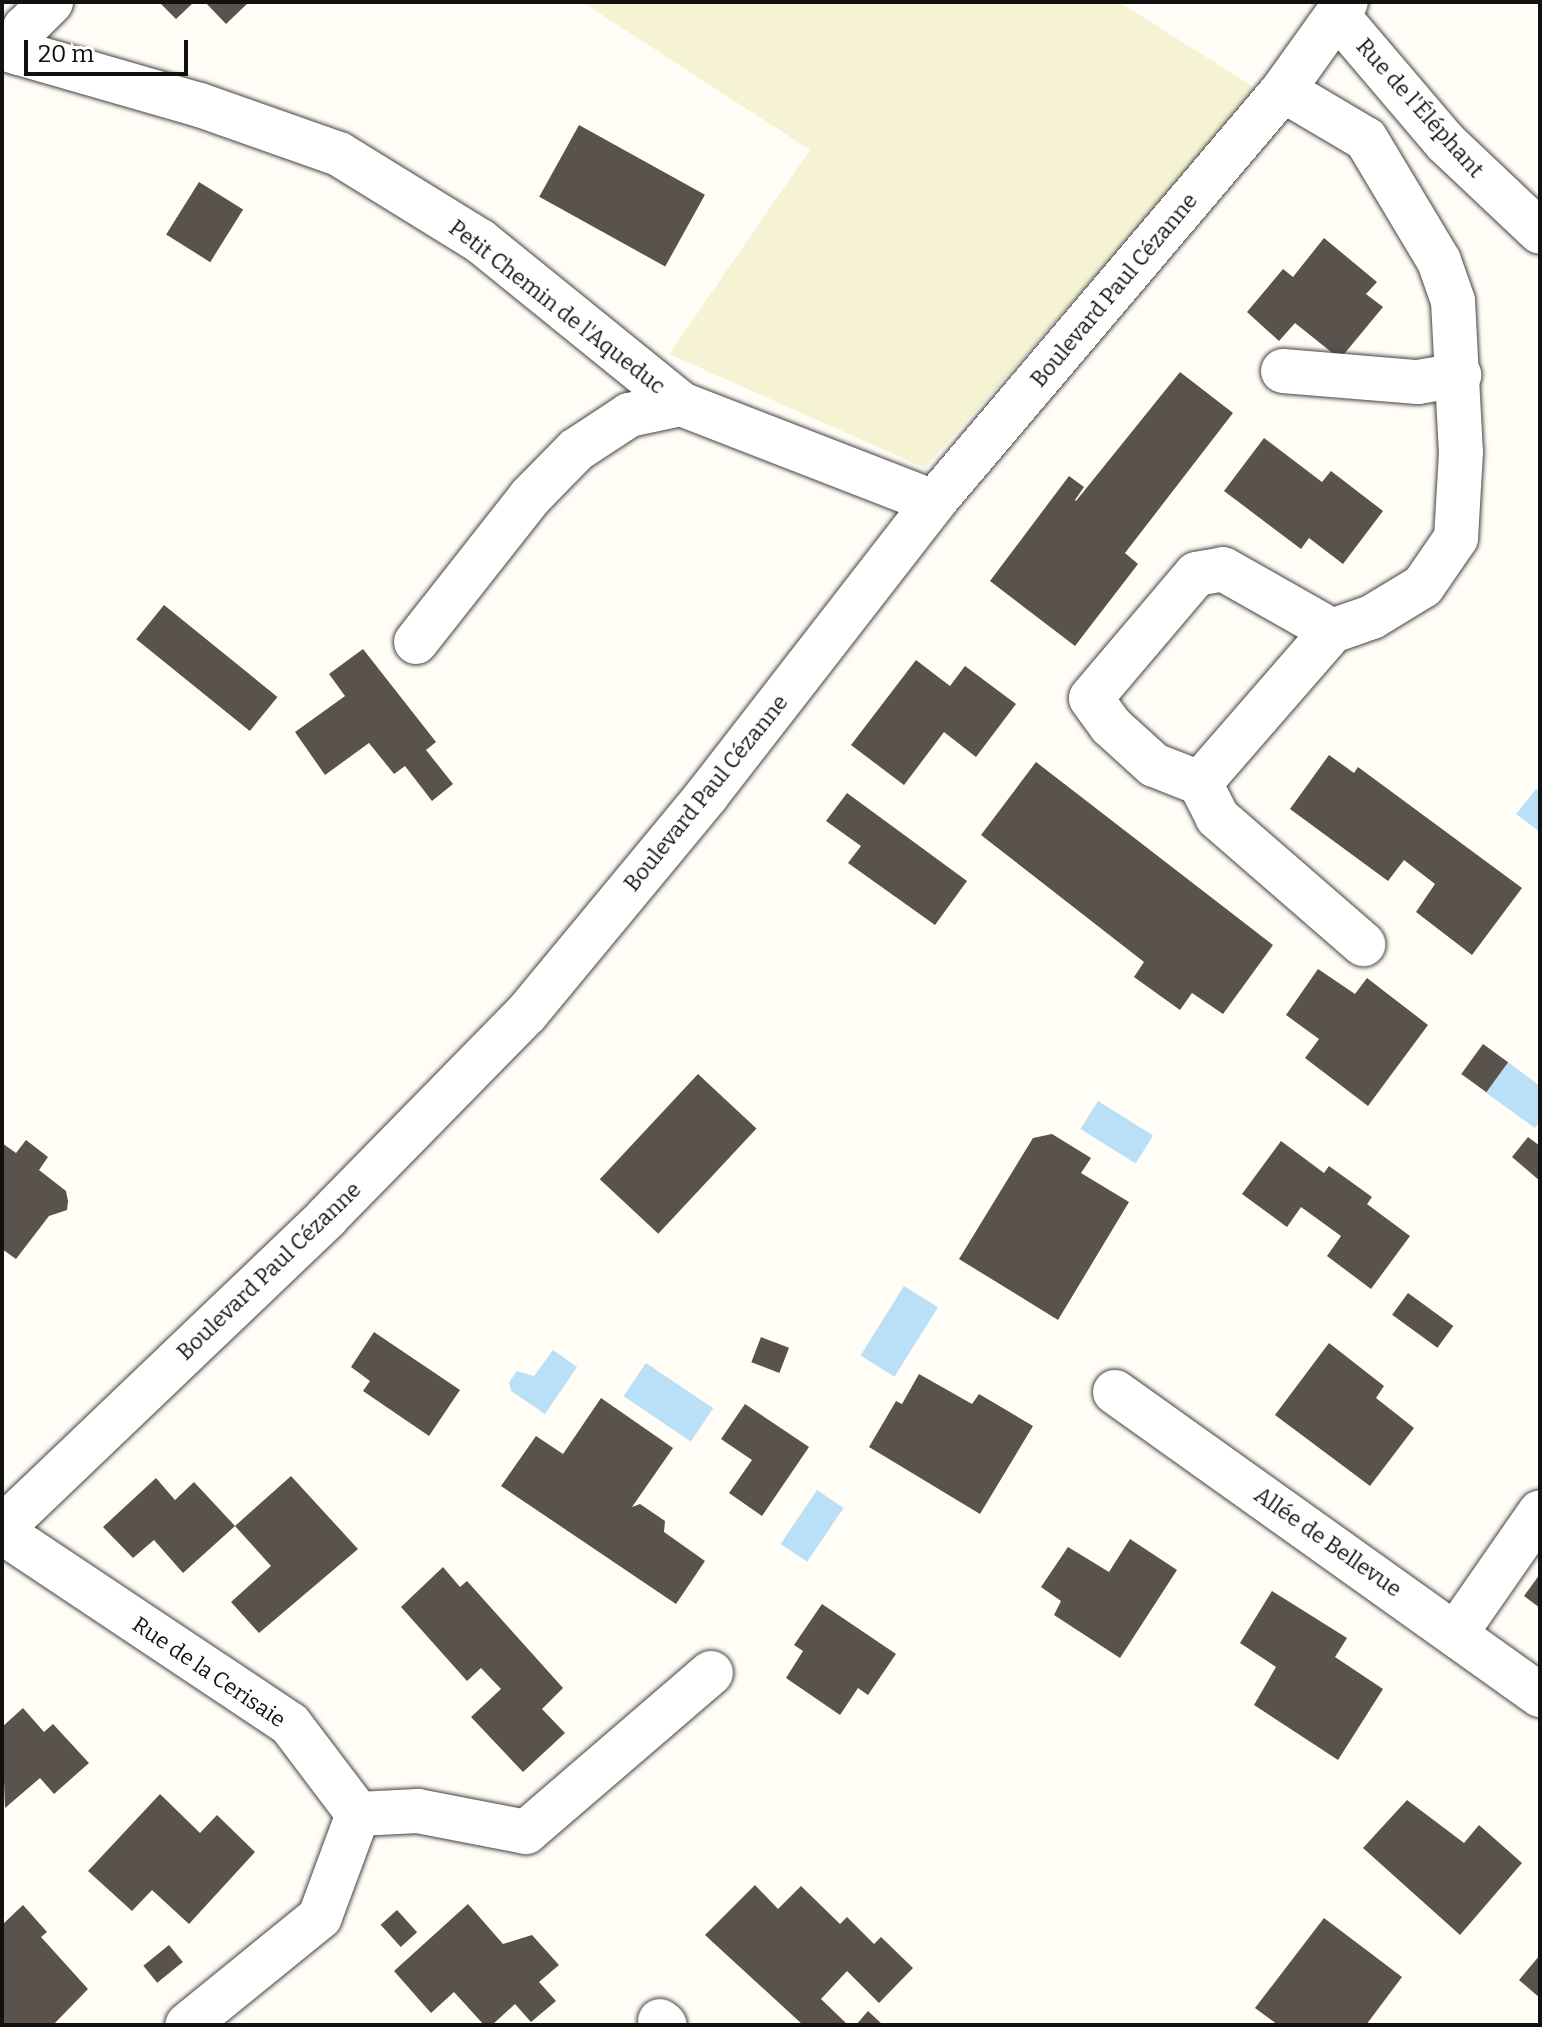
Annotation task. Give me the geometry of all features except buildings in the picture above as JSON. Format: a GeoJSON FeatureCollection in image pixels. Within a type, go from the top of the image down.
{"type":"FeatureCollection","features":[{"type":"Feature","properties":{"kind":"street"},"geometry":{"type":"LineString","coordinates":[[11,50],[25,28],[51,2]]}},
{"type":"Feature","properties":{"kind":"street","name":"Boulevard Paul Cézanne"},"geometry":{"type":"LineString","coordinates":[[2,1530],[327,1217],[526,1014],[707,795],[934,502],[1283,90],[1342,9]]}},
{"type":"Feature","properties":{"kind":"street","name":"Rue de l'Éléphant"},"geometry":{"type":"LineString","coordinates":[[1342,9],[1446,143],[1540,232]]}},
{"type":"Feature","properties":{"kind":"street","name":"Petit Chemin de l'Aqueduc"},"geometry":{"type":"LineString","coordinates":[[11,50],[200,105],[339,154],[480,241],[681,404],[934,502]]}},
{"type":"Feature","properties":{"kind":"street"},"geometry":{"type":"LineString","coordinates":[[1200,783],[1332,631],[1372,617],[1423,586],[1456,538],[1459,375],[1453,301],[1439,261],[1366,139],[1283,90]]}},
{"type":"Feature","properties":{"kind":"street"},"geometry":{"type":"LineString","coordinates":[[1283,371],[1418,382],[1459,375]]}},
{"type":"Feature","properties":{"kind":"street"},"geometry":{"type":"LineString","coordinates":[[416,642],[530,497],[576,450],[629,415],[681,404]]}},
{"type":"Feature","properties":{"kind":"street"},"geometry":{"type":"LineString","coordinates":[[1332,631],[1223,569],[1196,574],[1091,698],[1111,726],[1154,765],[1200,783],[1217,817],[1363,944]]}},
{"type":"Feature","properties":{"kind":"street","name":"Allée de Bellevue"},"geometry":{"type":"LineString","coordinates":[[1115,1392],[1540,1695]]}},
{"type":"Feature","properties":{"kind":"street"},"geometry":{"type":"LineString","coordinates":[[1456,1633],[1540,1512]]}},
{"type":"Feature","properties":{"kind":"street","name":"Rue de la Cerisaie"},"geometry":{"type":"LineString","coordinates":[[2,1530],[290,1724],[358,1814]]}},
{"type":"Feature","properties":{"kind":"street"},"geometry":{"type":"LineString","coordinates":[[187,2025],[320,1917],[358,1814],[418,1811],[526,1832],[711,1673]]}},
{"type":"Feature","properties":{"kind":"shaded area"},"geometry":{"type":"Polygon","coordinates":[[[582,2],[1119,2],[1260,91],[925,468],[669,354],[810,150],[582,2]]]}},
{"type":"Feature","properties":{"kind":"water"},"geometry":{"type":"Polygon","coordinates":[[[1536,789],[1540,792],[1540,832],[1516,814],[1536,789]]]}},
{"type":"Feature","properties":{"kind":"water"},"geometry":{"type":"Polygon","coordinates":[[[1508,1062],[1540,1086],[1540,1121],[1535,1128],[1485,1092],[1508,1062]]]}},
{"type":"Feature","properties":{"kind":"water"},"geometry":{"type":"Polygon","coordinates":[[[1098,1101],[1153,1135],[1136,1163],[1081,1129],[1098,1101]]]}},
{"type":"Feature","properties":{"kind":"water"},"geometry":{"type":"Polygon","coordinates":[[[904,1286],[938,1307],[894,1377],[861,1356],[904,1286]]]}},
{"type":"Feature","properties":{"kind":"water"},"geometry":{"type":"Polygon","coordinates":[[[553,1350],[577,1367],[545,1414],[511,1391],[509,1382],[517,1371],[534,1376],[553,1350]]]}},
{"type":"Feature","properties":{"kind":"water"},"geometry":{"type":"Polygon","coordinates":[[[646,1363],[713,1408],[691,1441],[624,1396],[646,1363]]]}},
{"type":"Feature","properties":{"kind":"water"},"geometry":{"type":"Polygon","coordinates":[[[817,1490],[844,1508],[807,1562],[781,1544],[817,1490]]]}}]}
